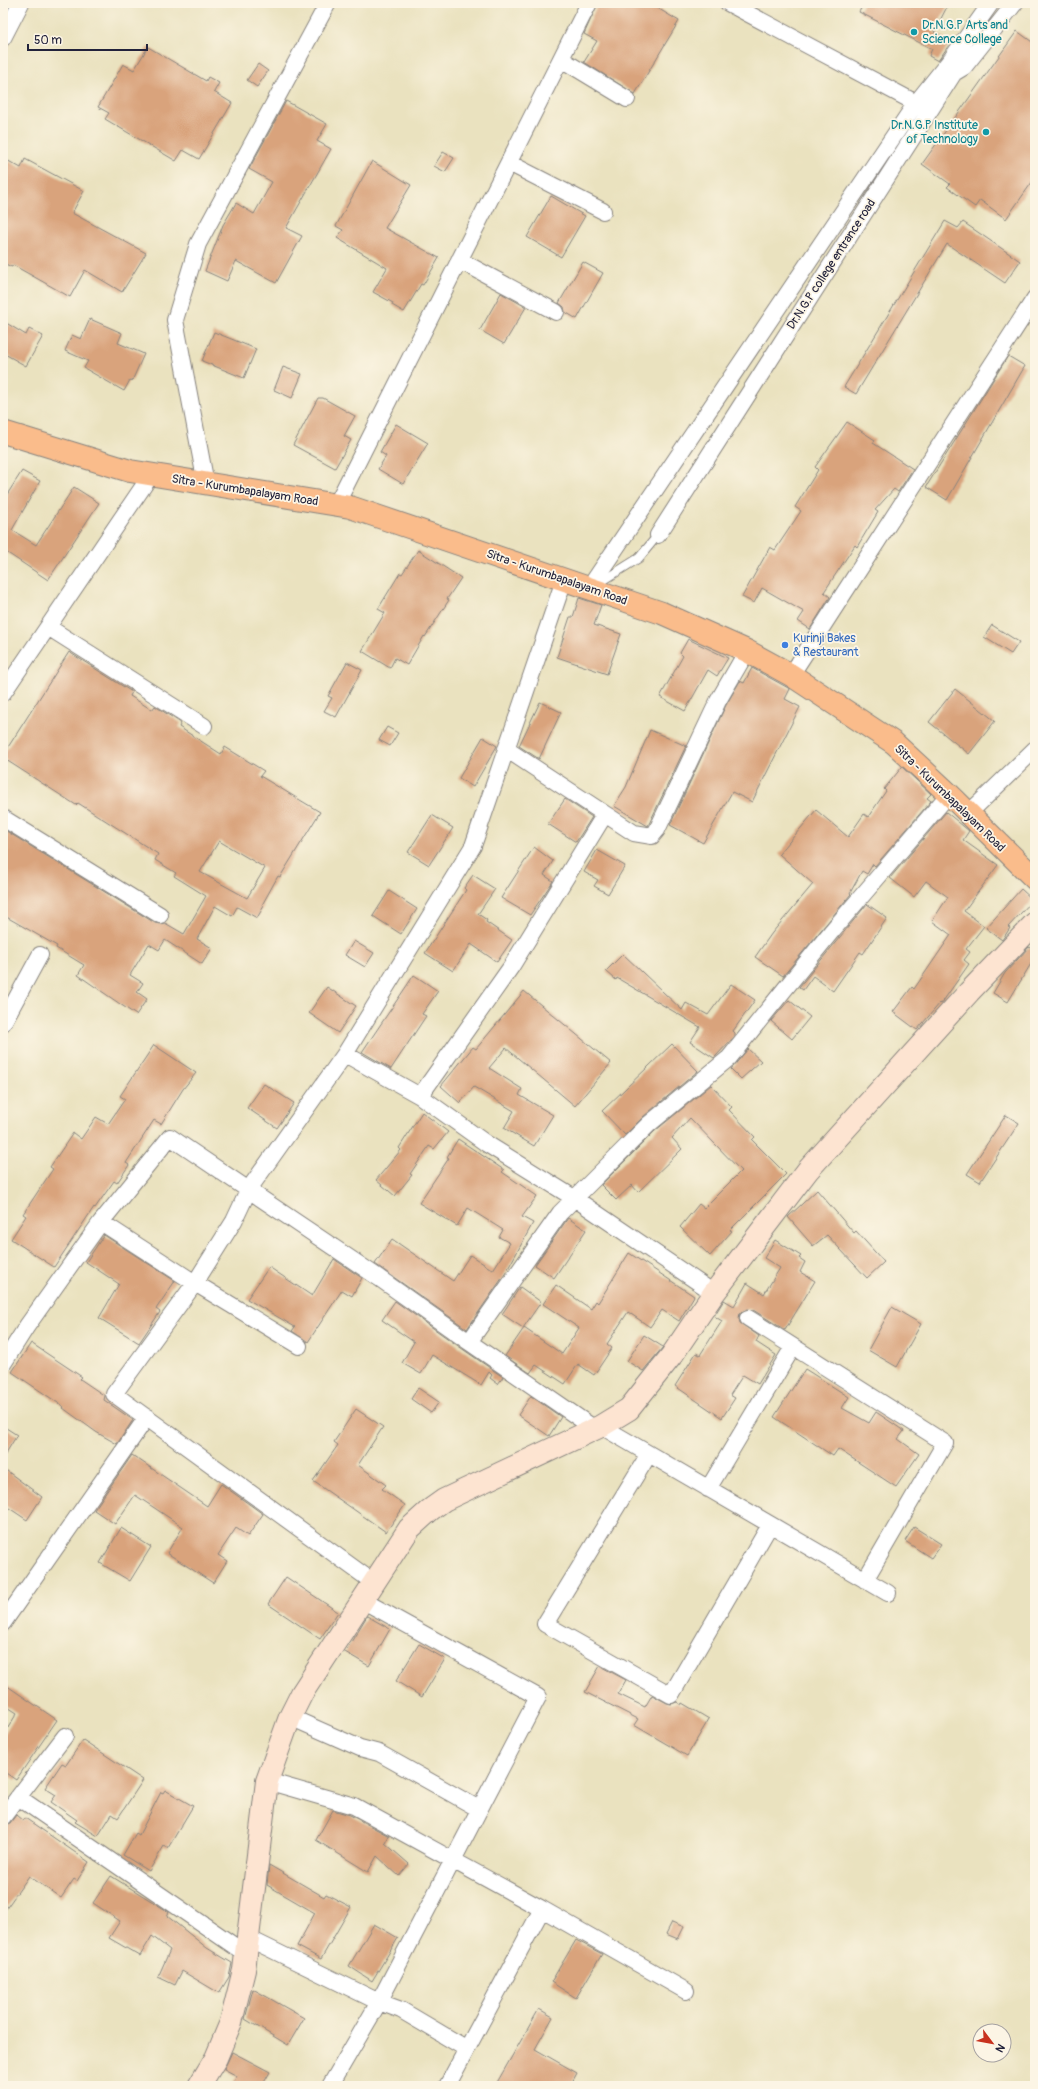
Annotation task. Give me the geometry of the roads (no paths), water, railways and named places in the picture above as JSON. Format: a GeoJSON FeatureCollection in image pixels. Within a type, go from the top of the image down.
{"type":"FeatureCollection","features":[{"type":"Feature","properties":{"kind":"main road","name":"Sitra - Kurumbapalayam Road"},"geometry":{"type":"LineString","coordinates":[[3,432],[130,471],[350,507],[662,613],[747,651],[791,675],[894,744],[949,794],[1035,879]]}},
{"type":"Feature","properties":{"kind":"street"},"geometry":{"type":"LineString","coordinates":[[3,38],[21,3]]}},
{"type":"Feature","properties":{"kind":"street"},"geometry":{"type":"LineString","coordinates":[[206,484],[175,320],[198,244],[328,3]]}},
{"type":"Feature","properties":{"kind":"street"},"geometry":{"type":"LineString","coordinates":[[336,505],[589,3]]}},
{"type":"Feature","properties":{"kind":"street"},"geometry":{"type":"LineString","coordinates":[[728,3],[916,103]]}},
{"type":"Feature","properties":{"kind":"street"},"geometry":{"type":"LineString","coordinates":[[589,588],[916,103],[952,58],[991,3]]}},
{"type":"Feature","properties":{"kind":"street","name":"Dr.N.G.P college entrance road"},"geometry":{"type":"LineString","coordinates":[[658,535],[954,73],[964,66],[1015,3]]}},
{"type":"Feature","properties":{"kind":"street"},"geometry":{"type":"LineString","coordinates":[[561,59],[627,99]]}},
{"type":"Feature","properties":{"kind":"street"},"geometry":{"type":"LineString","coordinates":[[509,163],[603,211]]}},
{"type":"Feature","properties":{"kind":"street"},"geometry":{"type":"LineString","coordinates":[[459,260],[556,312]]}},
{"type":"Feature","properties":{"kind":"street"},"geometry":{"type":"LineString","coordinates":[[791,675],[1035,298]]}},
{"type":"Feature","properties":{"kind":"street"},"geometry":{"type":"LineString","coordinates":[[3,693],[152,475]]}},
{"type":"Feature","properties":{"kind":"street"},"geometry":{"type":"LineString","coordinates":[[374,1582],[114,1394],[195,1283],[234,1221],[249,1189],[345,1054],[473,846],[564,580]]}},
{"type":"Feature","properties":{"kind":"street"},"geometry":{"type":"LineString","coordinates":[[48,627],[204,726]]}},
{"type":"Feature","properties":{"kind":"street"},"geometry":{"type":"LineString","coordinates":[[506,749],[634,833],[652,836],[657,830],[718,701],[747,651]]}},
{"type":"Feature","properties":{"kind":"street"},"geometry":{"type":"LineString","coordinates":[[968,814],[1035,749]]}},
{"type":"Feature","properties":{"kind":"street"},"geometry":{"type":"LineString","coordinates":[[469,1342],[560,1213],[649,1124],[729,1058],[836,926],[949,794]]}},
{"type":"Feature","properties":{"kind":"street"},"geometry":{"type":"LineString","coordinates":[[420,1096],[512,967],[604,814]]}},
{"type":"Feature","properties":{"kind":"street"},"geometry":{"type":"LineString","coordinates":[[3,818],[160,915]]}},
{"type":"Feature","properties":{"kind":"street"},"geometry":{"type":"LineString","coordinates":[[199,2086],[216,2058],[231,2022],[244,1970],[267,1781],[290,1716],[302,1693],[409,1529],[444,1500],[598,1428],[629,1408],[648,1387],[714,1293],[808,1170],[969,992],[1035,923]]}},
{"type":"Feature","properties":{"kind":"street"},"geometry":{"type":"LineString","coordinates":[[3,1023],[40,955]]}},
{"type":"Feature","properties":{"kind":"street"},"geometry":{"type":"LineString","coordinates":[[345,1054],[420,1096],[487,1144],[574,1198],[714,1293]]}},
{"type":"Feature","properties":{"kind":"street"},"geometry":{"type":"LineString","coordinates":[[3,1364],[27,1326],[101,1222],[170,1137],[249,1189],[469,1342],[598,1428],[649,1454],[888,1593]]}},
{"type":"Feature","properties":{"kind":"street"},"geometry":{"type":"LineString","coordinates":[[101,1222],[195,1283],[299,1346]]}},
{"type":"Feature","properties":{"kind":"street"},"geometry":{"type":"LineString","coordinates":[[748,1318],[945,1443],[864,1580]]}},
{"type":"Feature","properties":{"kind":"street"},"geometry":{"type":"LineString","coordinates":[[708,1488],[793,1347]]}},
{"type":"Feature","properties":{"kind":"street"},"geometry":{"type":"LineString","coordinates":[[3,1623],[147,1417]]}},
{"type":"Feature","properties":{"kind":"street"},"geometry":{"type":"LineString","coordinates":[[649,1454],[545,1624],[671,1695],[770,1525]]}},
{"type":"Feature","properties":{"kind":"street"},"geometry":{"type":"LineString","coordinates":[[330,2086],[379,2002],[538,1696],[362,1600]]}},
{"type":"Feature","properties":{"kind":"street"},"geometry":{"type":"LineString","coordinates":[[290,1716],[360,1748],[379,1753],[479,1809]]}},
{"type":"Feature","properties":{"kind":"street"},"geometry":{"type":"LineString","coordinates":[[3,1818],[65,1736]]}},
{"type":"Feature","properties":{"kind":"street"},"geometry":{"type":"LineString","coordinates":[[267,1781],[354,1806],[542,1909],[686,1991]]}},
{"type":"Feature","properties":{"kind":"street"},"geometry":{"type":"LineString","coordinates":[[18,1798],[247,1946],[401,2010],[468,2049]]}},
{"type":"Feature","properties":{"kind":"street"},"geometry":{"type":"LineString","coordinates":[[447,2086],[542,1909]]}},
{"type":"Feature","properties":{"kind":"lane"},"geometry":{"type":"LineString","coordinates":[[589,588],[639,558],[658,535]]}},
{"type":"Feature","properties":{"kind":"place","name":"Dr.N.G.P Arts and Science College"},"geometry":{"type":"Point","coordinates":[914,32]}},
{"type":"Feature","properties":{"kind":"place","name":"Dr.N.G.P Institute of Technology"},"geometry":{"type":"Point","coordinates":[986,132]}},
{"type":"Feature","properties":{"kind":"place","name":"Kurinji Bakes & Restaurant"},"geometry":{"type":"Point","coordinates":[785,645]}}]}
